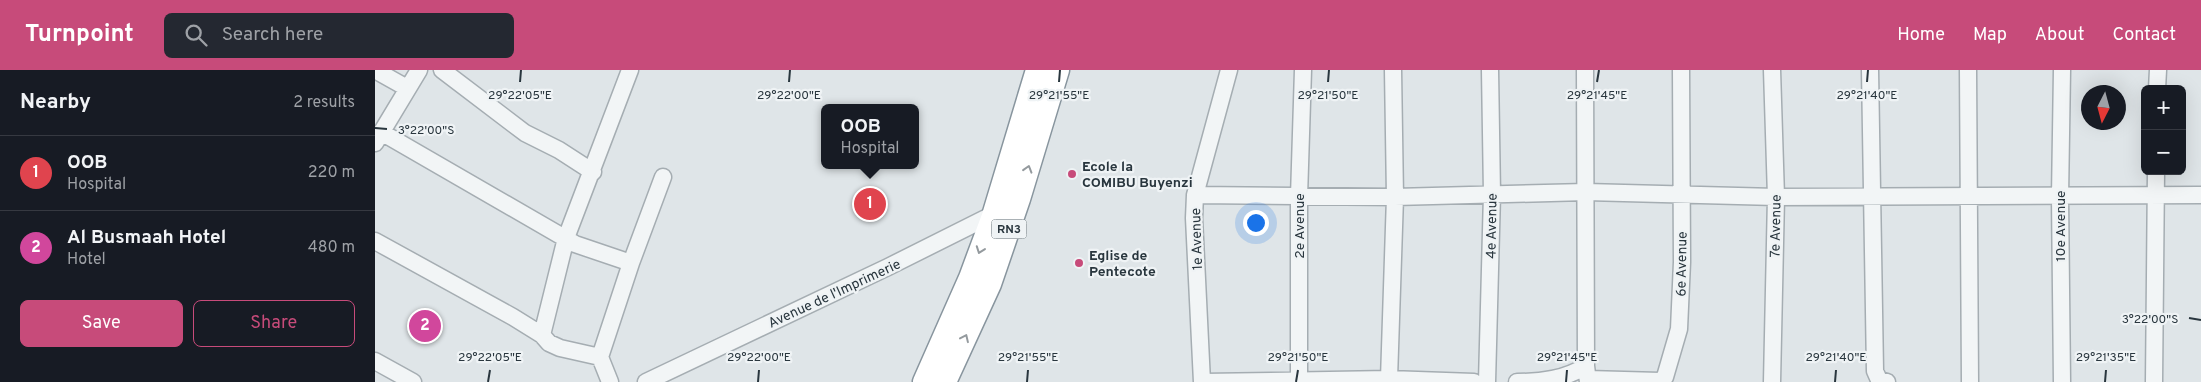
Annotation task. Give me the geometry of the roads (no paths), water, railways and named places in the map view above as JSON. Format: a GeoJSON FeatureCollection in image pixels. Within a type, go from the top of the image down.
{"type":"FeatureCollection","features":[{"type":"Feature","properties":{"kind":"highway","name":"RN3"},"geometry":{"type":"LineString","coordinates":[[924,382],[970,278],[993,216],[1037,70]]}},
{"type":"Feature","properties":{"kind":"highway","name":"RN3"},"geometry":{"type":"LineString","coordinates":[[945,382],[990,284],[1019,199],[1058,70]]}},
{"type":"Feature","properties":{"kind":"street"},"geometry":{"type":"LineString","coordinates":[[375,70],[407,88]]}},
{"type":"Feature","properties":{"kind":"street"},"geometry":{"type":"LineString","coordinates":[[419,70],[378,138],[575,244],[631,263]]}},
{"type":"Feature","properties":{"kind":"street"},"geometry":{"type":"LineString","coordinates":[[442,70],[525,133],[559,150],[593,172]]}},
{"type":"Feature","properties":{"kind":"street"},"geometry":{"type":"LineString","coordinates":[[542,334],[566,238],[593,172],[630,70]]}},
{"type":"Feature","properties":{"kind":"street","name":"1e Avenue"},"geometry":{"type":"LineString","coordinates":[[1202,382],[1194,218],[1195,195],[1229,70]]}},
{"type":"Feature","properties":{"kind":"street","name":"2e Avenue"},"geometry":{"type":"LineString","coordinates":[[1299,380],[1299,197],[1303,70]]}},
{"type":"Feature","properties":{"kind":"street"},"geometry":{"type":"LineString","coordinates":[[1389,379],[1395,197],[1393,70]]}},
{"type":"Feature","properties":{"kind":"street","name":"4e Avenue"},"geometry":{"type":"LineString","coordinates":[[1487,382],[1492,194],[1490,70]]}},
{"type":"Feature","properties":{"kind":"street"},"geometry":{"type":"LineString","coordinates":[[1517,382],[1539,382],[1587,375],[1585,70]]}},
{"type":"Feature","properties":{"kind":"street","name":"6e Avenue"},"geometry":{"type":"LineString","coordinates":[[1587,375],[1660,381],[1665,377],[1679,329],[1682,262],[1681,70]]}},
{"type":"Feature","properties":{"kind":"street","name":"7e Avenue"},"geometry":{"type":"LineString","coordinates":[[1772,70],[1776,197],[1772,382]]}},
{"type":"Feature","properties":{"kind":"street"},"geometry":{"type":"LineString","coordinates":[[1870,70],[1872,197],[1880,379]]}},
{"type":"Feature","properties":{"kind":"street"},"geometry":{"type":"LineString","coordinates":[[1968,70],[1970,382]]}},
{"type":"Feature","properties":{"kind":"street","name":"10e Avenue"},"geometry":{"type":"LineString","coordinates":[[2062,70],[2060,197],[2062,382]]}},
{"type":"Feature","properties":{"kind":"street"},"geometry":{"type":"LineString","coordinates":[[2157,85],[2158,70]]}},
{"type":"Feature","properties":{"kind":"street"},"geometry":{"type":"LineString","coordinates":[[2155,382],[2156,175]]}},
{"type":"Feature","properties":{"kind":"street"},"geometry":{"type":"LineString","coordinates":[[610,382],[600,357],[631,263],[663,177]]}},
{"type":"Feature","properties":{"kind":"street"},"geometry":{"type":"LineString","coordinates":[[1195,195],[1395,197],[1586,192],[1776,197],[2201,196]]}},
{"type":"Feature","properties":{"kind":"street","name":"Avenue de l'Imprimerie"},"geometry":{"type":"LineString","coordinates":[[646,382],[993,216],[1019,199]]}},
{"type":"Feature","properties":{"kind":"street"},"geometry":{"type":"LineString","coordinates":[[375,241],[542,334],[549,342],[560,348],[600,357]]}},
{"type":"Feature","properties":{"kind":"street"},"geometry":{"type":"LineString","coordinates":[[375,361],[413,382]]}},
{"type":"Feature","properties":{"kind":"street"},"geometry":{"type":"LineString","coordinates":[[1202,382],[1389,379],[1474,382]]}},
{"type":"Feature","properties":{"kind":"place","name":"Ecole la COMIBU Buyenzi"},"geometry":{"type":"Point","coordinates":[1072,174]}},
{"type":"Feature","properties":{"kind":"place","name":"OOB"},"geometry":{"type":"Point","coordinates":[870,204]}},
{"type":"Feature","properties":{"kind":"place","name":"Eglise de Pentecote"},"geometry":{"type":"Point","coordinates":[1079,263]}},
{"type":"Feature","properties":{"kind":"place","name":"Al Busmaah Hotel"},"geometry":{"type":"Point","coordinates":[425,326]}}]}
